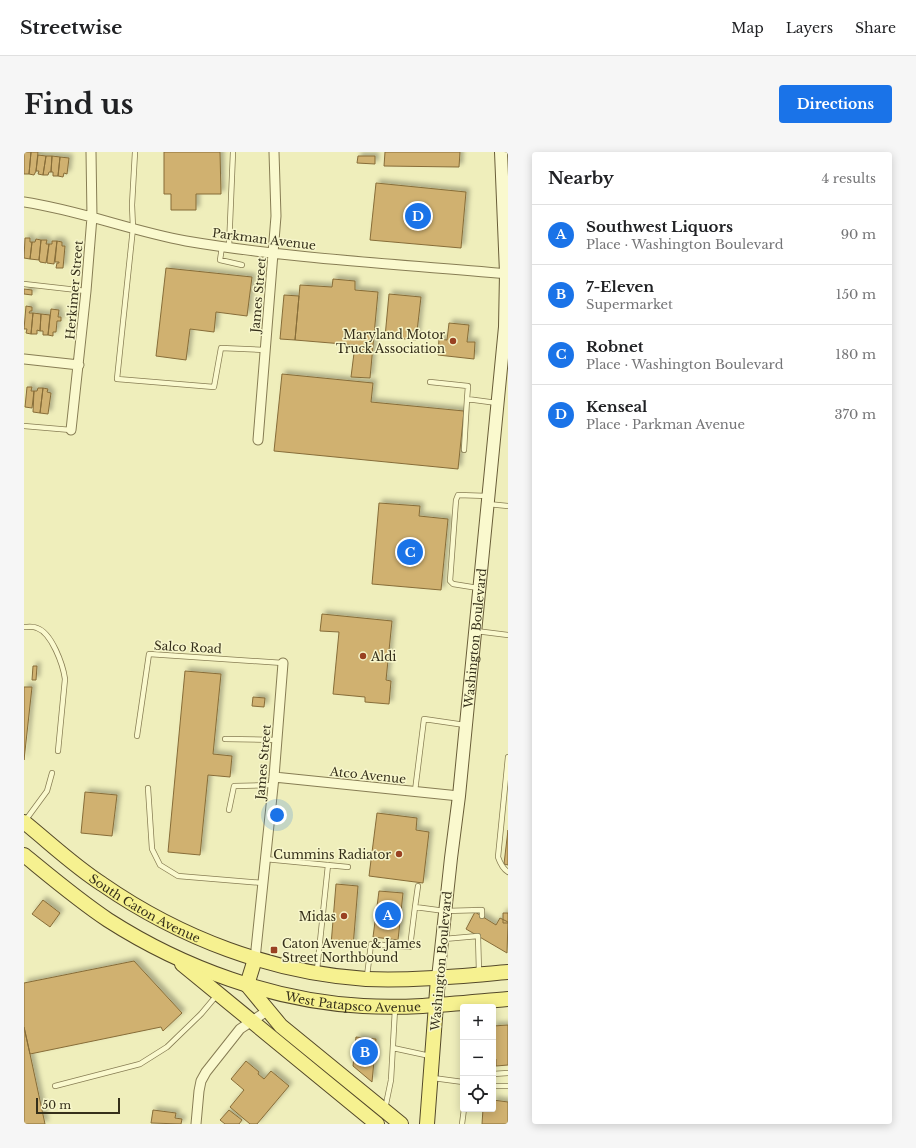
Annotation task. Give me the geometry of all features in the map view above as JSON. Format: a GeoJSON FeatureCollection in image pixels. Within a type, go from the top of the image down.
{"type":"FeatureCollection","features":[{"type":"Feature","properties":{"kind":"main road","name":"Washington Boulevard"},"geometry":{"type":"LineString","coordinates":[[427,1124],[438,978],[460,796],[505,327],[507,274],[502,152]]}},
{"type":"Feature","properties":{"kind":"main road","name":"South Caton Avenue"},"geometry":{"type":"LineString","coordinates":[[24,822],[100,883],[152,916],[182,930],[255,959]]}},
{"type":"Feature","properties":{"kind":"main road"},"geometry":{"type":"LineString","coordinates":[[24,855],[64,889],[96,912],[137,938],[170,954],[247,985],[267,1011],[281,1026],[401,1124]]}},
{"type":"Feature","properties":{"kind":"main road"},"geometry":{"type":"LineString","coordinates":[[170,954],[372,1122]]}},
{"type":"Feature","properties":{"kind":"main road","name":"West Patapsco Avenue"},"geometry":{"type":"LineString","coordinates":[[255,959],[296,970],[367,979],[438,978],[508,972]]}},
{"type":"Feature","properties":{"kind":"main road"},"geometry":{"type":"LineString","coordinates":[[247,985],[255,959]]}},
{"type":"Feature","properties":{"kind":"main road","name":"West Patapsco Avenue"},"geometry":{"type":"LineString","coordinates":[[247,985],[291,996],[324,1002],[363,1006],[395,1007],[508,999]]}},
{"type":"Feature","properties":{"kind":"street","name":"Herkimer Street"},"geometry":{"type":"LineString","coordinates":[[72,430],[92,217],[91,152]]}},
{"type":"Feature","properties":{"kind":"street","name":"James Street"},"geometry":{"type":"LineString","coordinates":[[258,440],[276,216],[274,152]]}},
{"type":"Feature","properties":{"kind":"street","name":"Parkman Avenue"},"geometry":{"type":"LineString","coordinates":[[24,202],[184,240],[225,247],[273,254],[507,274]]}},
{"type":"Feature","properties":{"kind":"street"},"geometry":{"type":"LineString","coordinates":[[24,359],[79,364]]}},
{"type":"Feature","properties":{"kind":"street","name":"James Street"},"geometry":{"type":"LineString","coordinates":[[255,959],[274,781],[283,663]]}},
{"type":"Feature","properties":{"kind":"street","name":"Atco Avenue"},"geometry":{"type":"LineString","coordinates":[[274,781],[416,791],[460,796]]}},
{"type":"Feature","properties":{"kind":"street"},"geometry":{"type":"LineString","coordinates":[[196,1124],[199,1090],[201,1081],[206,1072],[240,1029],[267,1011]]}},
{"type":"Feature","properties":{"kind":"lane"},"geometry":{"type":"LineString","coordinates":[[135,152],[132,205],[133,228],[117,379],[214,387],[221,348],[265,350]]}},
{"type":"Feature","properties":{"kind":"lane"},"geometry":{"type":"LineString","coordinates":[[233,152],[225,247],[220,260],[242,265]]}},
{"type":"Feature","properties":{"kind":"lane"},"geometry":{"type":"LineString","coordinates":[[24,284],[86,291]]}},
{"type":"Feature","properties":{"kind":"lane"},"geometry":{"type":"LineString","coordinates":[[430,382],[468,386],[464,450]]}},
{"type":"Feature","properties":{"kind":"lane"},"geometry":{"type":"LineString","coordinates":[[467,399],[497,403]]}},
{"type":"Feature","properties":{"kind":"lane"},"geometry":{"type":"LineString","coordinates":[[24,426],[72,430]]}},
{"type":"Feature","properties":{"kind":"lane"},"geometry":{"type":"LineString","coordinates":[[480,588],[454,584],[450,581],[456,500],[458,495],[488,500],[508,506]]}},
{"type":"Feature","properties":{"kind":"lane"},"geometry":{"type":"LineString","coordinates":[[24,627],[37,628],[46,635],[56,650],[64,671],[65,679],[58,751]]}},
{"type":"Feature","properties":{"kind":"lane"},"geometry":{"type":"LineString","coordinates":[[476,631],[508,635]]}},
{"type":"Feature","properties":{"kind":"lane","name":"Salco Road"},"geometry":{"type":"LineString","coordinates":[[137,736],[149,654],[283,663]]}},
{"type":"Feature","properties":{"kind":"lane"},"geometry":{"type":"LineString","coordinates":[[416,791],[424,719],[466,726]]}},
{"type":"Feature","properties":{"kind":"lane"},"geometry":{"type":"LineString","coordinates":[[225,738],[277,740]]}},
{"type":"Feature","properties":{"kind":"lane"},"geometry":{"type":"LineString","coordinates":[[508,757],[498,857],[500,863],[508,872]]}},
{"type":"Feature","properties":{"kind":"lane"},"geometry":{"type":"LineString","coordinates":[[24,822],[47,791],[52,773]]}},
{"type":"Feature","properties":{"kind":"lane"},"geometry":{"type":"LineString","coordinates":[[229,810],[234,786],[274,781]]}},
{"type":"Feature","properties":{"kind":"lane"},"geometry":{"type":"LineString","coordinates":[[148,788],[152,849],[160,865],[178,876],[263,884]]}},
{"type":"Feature","properties":{"kind":"lane"},"geometry":{"type":"LineString","coordinates":[[265,859],[348,867]]}},
{"type":"Feature","properties":{"kind":"lane"},"geometry":{"type":"LineString","coordinates":[[317,973],[328,865]]}},
{"type":"Feature","properties":{"kind":"lane"},"geometry":{"type":"LineString","coordinates":[[367,979],[371,944],[410,947],[418,886]]}},
{"type":"Feature","properties":{"kind":"lane"},"geometry":{"type":"LineString","coordinates":[[415,907],[445,911],[482,910],[482,916]]}},
{"type":"Feature","properties":{"kind":"lane"},"geometry":{"type":"LineString","coordinates":[[442,939],[478,936],[479,974]]}},
{"type":"Feature","properties":{"kind":"lane"},"geometry":{"type":"LineString","coordinates":[[54,1086],[140,1064],[167,1047],[201,1014],[218,994]]}},
{"type":"Feature","properties":{"kind":"lane"},"geometry":{"type":"LineString","coordinates":[[384,1111],[391,1080],[395,1007]]}},
{"type":"Feature","properties":{"kind":"lane"},"geometry":{"type":"LineString","coordinates":[[393,1048],[432,1056]]}},
{"type":"Feature","properties":{"kind":"lane"},"geometry":{"type":"LineString","coordinates":[[496,1074],[508,1073]]}},
{"type":"Feature","properties":{"kind":"lane"},"geometry":{"type":"LineString","coordinates":[[431,1078],[460,1082]]}},
{"type":"Feature","properties":{"kind":"lane"},"geometry":{"type":"LineString","coordinates":[[496,1086],[508,1086]]}},
{"type":"Feature","properties":{"kind":"lane"},"geometry":{"type":"LineString","coordinates":[[462,1124],[464,1112]]}},
{"type":"Feature","properties":{"kind":"building"},"geometry":{"type":"Polygon","coordinates":[[[25,152],[31,152],[29,174],[24,174],[25,152]]]}},
{"type":"Feature","properties":{"kind":"building"},"geometry":{"type":"Polygon","coordinates":[[[31,152],[38,152],[36,171],[34,175],[29,174],[31,152]]]}},
{"type":"Feature","properties":{"kind":"building"},"geometry":{"type":"Polygon","coordinates":[[[164,152],[220,152],[221,194],[196,194],[196,210],[171,210],[171,194],[164,194],[164,152]]]}},
{"type":"Feature","properties":{"kind":"building"},"geometry":{"type":"Polygon","coordinates":[[[385,152],[460,152],[459,167],[384,166],[385,152]]]}},
{"type":"Feature","properties":{"kind":"building"},"geometry":{"type":"Polygon","coordinates":[[[38,155],[46,156],[43,175],[38,174],[39,171],[36,171],[38,155]]]}},
{"type":"Feature","properties":{"kind":"building"},"geometry":{"type":"Polygon","coordinates":[[[46,156],[52,156],[51,172],[49,172],[48,175],[43,175],[46,156]]]}},
{"type":"Feature","properties":{"kind":"building"},"geometry":{"type":"Polygon","coordinates":[[[52,156],[60,157],[58,176],[53,176],[53,172],[51,172],[52,156]]]}},
{"type":"Feature","properties":{"kind":"building"},"geometry":{"type":"Polygon","coordinates":[[[358,156],[375,156],[375,164],[357,163],[358,156]]]}},
{"type":"Feature","properties":{"kind":"building"},"geometry":{"type":"Polygon","coordinates":[[[60,157],[69,158],[67,174],[64,173],[63,177],[58,176],[60,157]]]}},
{"type":"Feature","properties":{"kind":"building"},"geometry":{"type":"Polygon","coordinates":[[[376,183],[466,192],[461,248],[370,240],[376,183]]]}},
{"type":"Feature","properties":{"kind":"building"},"geometry":{"type":"Polygon","coordinates":[[[25,238],[30,238],[30,242],[32,242],[30,259],[24,258],[25,238]]]}},
{"type":"Feature","properties":{"kind":"building"},"geometry":{"type":"Polygon","coordinates":[[[36,239],[41,240],[39,260],[30,259],[32,242],[35,242],[36,239]]]}},
{"type":"Feature","properties":{"kind":"building"},"geometry":{"type":"Polygon","coordinates":[[[41,240],[47,240],[46,244],[49,244],[46,263],[40,262],[39,260],[41,240]]]}},
{"type":"Feature","properties":{"kind":"building"},"geometry":{"type":"Polygon","coordinates":[[[52,241],[57,241],[54,264],[47,263],[49,244],[52,244],[52,241]]]}},
{"type":"Feature","properties":{"kind":"building"},"geometry":{"type":"Polygon","coordinates":[[[57,241],[62,242],[62,246],[65,246],[63,268],[56,268],[57,263],[59,263],[55,262],[57,241]]]}},
{"type":"Feature","properties":{"kind":"building"},"geometry":{"type":"Polygon","coordinates":[[[166,268],[252,277],[247,316],[216,312],[214,332],[190,329],[186,360],[156,356],[166,268]]]}},
{"type":"Feature","properties":{"kind":"building"},"geometry":{"type":"Polygon","coordinates":[[[333,279],[355,281],[355,290],[378,292],[370,378],[351,377],[355,345],[295,340],[300,285],[332,287],[333,279]]]}},
{"type":"Feature","properties":{"kind":"building"},"geometry":{"type":"Polygon","coordinates":[[[24,289],[32,290],[32,295],[24,294],[24,289]]]}},
{"type":"Feature","properties":{"kind":"building"},"geometry":{"type":"Polygon","coordinates":[[[389,294],[421,297],[416,340],[385,337],[389,294]]]}},
{"type":"Feature","properties":{"kind":"building"},"geometry":{"type":"Polygon","coordinates":[[[284,295],[299,296],[295,340],[280,339],[284,295]]]}},
{"type":"Feature","properties":{"kind":"building"},"geometry":{"type":"Polygon","coordinates":[[[26,306],[32,307],[32,311],[29,313],[33,313],[31,334],[26,333],[27,329],[24,329],[26,306]]]}},
{"type":"Feature","properties":{"kind":"building"},"geometry":{"type":"Polygon","coordinates":[[[51,309],[59,310],[58,317],[61,317],[61,321],[57,321],[56,332],[53,332],[53,336],[48,335],[51,309]]]}},
{"type":"Feature","properties":{"kind":"building"},"geometry":{"type":"Polygon","coordinates":[[[33,313],[41,314],[40,331],[37,330],[37,334],[31,334],[33,313]]]}},
{"type":"Feature","properties":{"kind":"building"},"geometry":{"type":"Polygon","coordinates":[[[41,314],[50,315],[48,335],[43,335],[43,331],[40,331],[41,314]]]}},
{"type":"Feature","properties":{"kind":"building","name":"Maryland Motor Truck Association"},"geometry":{"type":"Polygon","coordinates":[[[449,323],[469,325],[467,342],[475,342],[474,359],[438,355],[439,339],[447,340],[449,323]]]}},
{"type":"Feature","properties":{"kind":"building"},"geometry":{"type":"Polygon","coordinates":[[[282,374],[373,383],[371,402],[464,411],[458,469],[274,451],[282,374]]]}},
{"type":"Feature","properties":{"kind":"building"},"geometry":{"type":"Polygon","coordinates":[[[27,387],[32,387],[31,391],[34,391],[32,408],[25,407],[27,387]]]}},
{"type":"Feature","properties":{"kind":"building"},"geometry":{"type":"Polygon","coordinates":[[[38,388],[43,388],[40,413],[33,412],[34,391],[37,391],[38,388]]]}},
{"type":"Feature","properties":{"kind":"building"},"geometry":{"type":"Polygon","coordinates":[[[43,388],[48,389],[47,392],[51,393],[48,414],[40,413],[43,388]]]}},
{"type":"Feature","properties":{"kind":"building"},"geometry":{"type":"Polygon","coordinates":[[[379,503],[420,506],[419,516],[448,519],[441,590],[372,584],[379,503]]]}},
{"type":"Feature","properties":{"kind":"building","name":"Aldi"},"geometry":{"type":"Polygon","coordinates":[[[322,614],[392,621],[386,680],[391,681],[389,704],[365,702],[365,697],[333,694],[339,632],[320,631],[322,614]]]}},
{"type":"Feature","properties":{"kind":"building"},"geometry":{"type":"Polygon","coordinates":[[[33,666],[37,666],[36,680],[32,680],[33,666]]]}},
{"type":"Feature","properties":{"kind":"building"},"geometry":{"type":"Polygon","coordinates":[[[185,671],[221,674],[213,754],[232,756],[230,777],[208,775],[200,855],[168,852],[185,671]]]}},
{"type":"Feature","properties":{"kind":"building"},"geometry":{"type":"Polygon","coordinates":[[[24,687],[32,687],[24,760],[24,687]]]}},
{"type":"Feature","properties":{"kind":"building"},"geometry":{"type":"Polygon","coordinates":[[[253,697],[265,698],[264,707],[252,706],[253,697]]]}},
{"type":"Feature","properties":{"kind":"building"},"geometry":{"type":"Polygon","coordinates":[[[85,792],[117,795],[112,836],[81,833],[85,792]]]}},
{"type":"Feature","properties":{"kind":"building","name":"Cummins Radiator"},"geometry":{"type":"Polygon","coordinates":[[[377,813],[417,818],[416,830],[429,832],[423,883],[369,876],[377,813]]]}},
{"type":"Feature","properties":{"kind":"building"},"geometry":{"type":"Polygon","coordinates":[[[508,830],[508,865],[504,864],[508,830]]]}},
{"type":"Feature","properties":{"kind":"building","name":"Midas"},"geometry":{"type":"Polygon","coordinates":[[[336,884],[358,886],[353,947],[331,945],[336,884]]]}},
{"type":"Feature","properties":{"kind":"building"},"geometry":{"type":"Polygon","coordinates":[[[379,891],[403,893],[398,940],[373,937],[379,891]]]}},
{"type":"Feature","properties":{"kind":"building"},"geometry":{"type":"Polygon","coordinates":[[[43,900],[60,913],[50,927],[32,914],[43,900]]]}},
{"type":"Feature","properties":{"kind":"building"},"geometry":{"type":"Polygon","coordinates":[[[475,912],[496,925],[500,918],[508,922],[507,953],[466,929],[475,912]]]}},
{"type":"Feature","properties":{"kind":"building"},"geometry":{"type":"Polygon","coordinates":[[[503,913],[508,913],[508,923],[503,923],[503,913]]]}},
{"type":"Feature","properties":{"kind":"building"},"geometry":{"type":"Polygon","coordinates":[[[134,961],[182,1013],[163,1031],[161,1027],[30,1054],[24,1027],[24,983],[134,961]]]}},
{"type":"Feature","properties":{"kind":"building"},"geometry":{"type":"Polygon","coordinates":[[[508,1025],[508,1065],[496,1066],[496,1026],[508,1025]]]}},
{"type":"Feature","properties":{"kind":"building"},"geometry":{"type":"Polygon","coordinates":[[[24,1027],[30,1054],[45,1124],[24,1124],[24,1027]]]}},
{"type":"Feature","properties":{"kind":"building"},"geometry":{"type":"Polygon","coordinates":[[[356,1037],[376,1039],[372,1082],[353,1066],[356,1037]]]}},
{"type":"Feature","properties":{"kind":"building"},"geometry":{"type":"Polygon","coordinates":[[[246,1061],[259,1072],[258,1074],[264,1079],[271,1071],[289,1086],[257,1124],[250,1124],[230,1107],[244,1090],[231,1079],[246,1061]]]}},
{"type":"Feature","properties":{"kind":"building"},"geometry":{"type":"Polygon","coordinates":[[[496,1100],[508,1102],[508,1124],[482,1124],[483,1112],[496,1112],[496,1100]]]}},
{"type":"Feature","properties":{"kind":"building"},"geometry":{"type":"Polygon","coordinates":[[[153,1110],[176,1113],[175,1118],[182,1119],[181,1124],[151,1123],[153,1110]]]}},
{"type":"Feature","properties":{"kind":"building"},"geometry":{"type":"Polygon","coordinates":[[[229,1110],[242,1120],[239,1124],[225,1124],[220,1120],[229,1110]]]}},
{"type":"Feature","properties":{"kind":"place","name":"Kenseal"},"geometry":{"type":"Point","coordinates":[418,216]}},
{"type":"Feature","properties":{"kind":"place","name":"Maryland Motor Truck Association"},"geometry":{"type":"Point","coordinates":[453,341]}},
{"type":"Feature","properties":{"kind":"place","name":"Robnet"},"geometry":{"type":"Point","coordinates":[410,552]}},
{"type":"Feature","properties":{"kind":"place","name":"Aldi"},"geometry":{"type":"Point","coordinates":[363,656]}},
{"type":"Feature","properties":{"kind":"place","name":"Cummins Radiator"},"geometry":{"type":"Point","coordinates":[399,854]}},
{"type":"Feature","properties":{"kind":"place","name":"Southwest Liquors"},"geometry":{"type":"Point","coordinates":[388,915]}},
{"type":"Feature","properties":{"kind":"place","name":"Midas"},"geometry":{"type":"Point","coordinates":[344,916]}},
{"type":"Feature","properties":{"kind":"place","name":"Caton Avenue & James Street Northbound"},"geometry":{"type":"Point","coordinates":[274,950]}},
{"type":"Feature","properties":{"kind":"place","name":"7-Eleven"},"geometry":{"type":"Point","coordinates":[365,1052]}}]}
